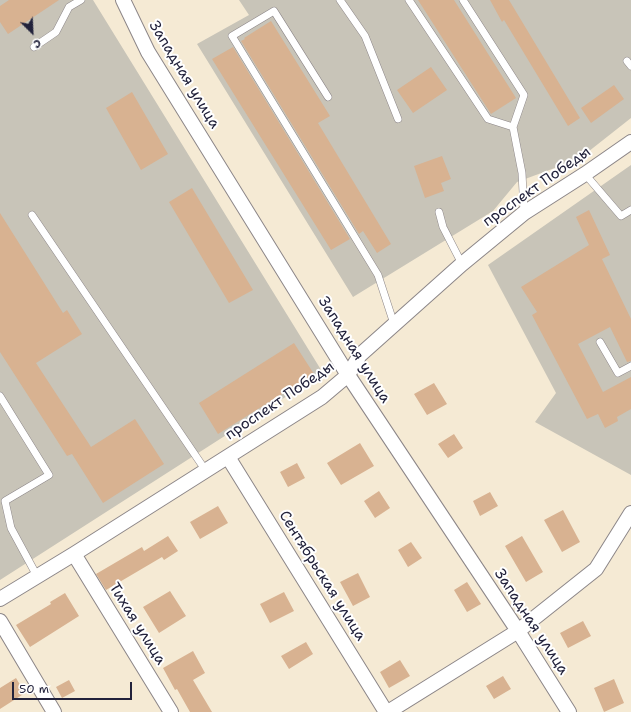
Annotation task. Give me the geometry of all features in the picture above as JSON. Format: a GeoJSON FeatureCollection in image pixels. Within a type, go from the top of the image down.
{"type":"FeatureCollection","features":[{"type":"Feature","properties":{"kind":"street","name":"Западная улица"},"geometry":{"type":"LineString","coordinates":[[126,2],[148,52],[348,375],[518,631],[569,712]]}},
{"type":"Feature","properties":{"kind":"street","name":"проспект Победы"},"geometry":{"type":"LineString","coordinates":[[0,599],[206,471],[322,396],[348,375],[360,355],[394,324],[462,264],[524,213],[585,174],[631,142]]}},
{"type":"Feature","properties":{"kind":"street","name":"Сентябрьская улица"},"geometry":{"type":"LineString","coordinates":[[228,457],[387,712]]}},
{"type":"Feature","properties":{"kind":"street"},"geometry":{"type":"LineString","coordinates":[[387,712],[518,631],[596,569],[631,513]]}},
{"type":"Feature","properties":{"kind":"street","name":"Тихая улица"},"geometry":{"type":"LineString","coordinates":[[74,554],[171,712]]}},
{"type":"Feature","properties":{"kind":"street"},"geometry":{"type":"LineString","coordinates":[[0,621],[54,712]]}},
{"type":"Feature","properties":{"kind":"lane"},"geometry":{"type":"LineString","coordinates":[[34,47],[56,32],[70,7],[81,0]]}},
{"type":"Feature","properties":{"kind":"lane"},"geometry":{"type":"LineString","coordinates":[[340,0],[365,36],[398,119]]}},
{"type":"Feature","properties":{"kind":"lane"},"geometry":{"type":"LineString","coordinates":[[409,0],[488,119],[513,127]]}},
{"type":"Feature","properties":{"kind":"lane"},"geometry":{"type":"LineString","coordinates":[[463,0],[524,95],[513,127],[522,173],[524,213]]}},
{"type":"Feature","properties":{"kind":"lane"},"geometry":{"type":"LineString","coordinates":[[328,97],[274,11],[232,36],[378,275],[394,324]]}},
{"type":"Feature","properties":{"kind":"lane"},"geometry":{"type":"LineString","coordinates":[[585,174],[621,216],[631,210]]}},
{"type":"Feature","properties":{"kind":"lane"},"geometry":{"type":"LineString","coordinates":[[439,212],[443,227],[462,264]]}},
{"type":"Feature","properties":{"kind":"lane"},"geometry":{"type":"LineString","coordinates":[[32,215],[206,471]]}},
{"type":"Feature","properties":{"kind":"lane"},"geometry":{"type":"LineString","coordinates":[[600,342],[618,372],[631,366]]}},
{"type":"Feature","properties":{"kind":"lane"},"geometry":{"type":"LineString","coordinates":[[0,396],[49,475],[5,501],[11,528],[37,576]]}},
{"type":"Feature","properties":{"kind":"shaded area"},"geometry":{"type":"Polygon","coordinates":[[[0,0],[93,0],[323,373],[0,580],[0,0]]]}},
{"type":"Feature","properties":{"kind":"shaded area"},"geometry":{"type":"Polygon","coordinates":[[[239,0],[631,0],[631,118],[579,159],[517,182],[493,211],[353,297],[197,44],[249,15],[239,0]]]}},
{"type":"Feature","properties":{"kind":"shaded area"},"geometry":{"type":"Polygon","coordinates":[[[631,165],[631,475],[535,422],[556,393],[488,265],[631,165]]]}},
{"type":"Feature","properties":{"kind":"building"},"geometry":{"type":"Polygon","coordinates":[[[9,0],[59,0],[8,34],[0,22],[0,6],[9,0]]]}},
{"type":"Feature","properties":{"kind":"building"},"geometry":{"type":"Polygon","coordinates":[[[418,0],[454,0],[516,98],[491,114],[418,0]]]}},
{"type":"Feature","properties":{"kind":"building"},"geometry":{"type":"Polygon","coordinates":[[[490,0],[509,0],[580,118],[568,126],[504,20],[502,22],[490,0]]]}},
{"type":"Feature","properties":{"kind":"building"},"geometry":{"type":"Polygon","coordinates":[[[271,21],[330,116],[318,123],[391,244],[377,253],[363,231],[359,234],[241,41],[271,21]]]}},
{"type":"Feature","properties":{"kind":"building"},"geometry":{"type":"Polygon","coordinates":[[[233,47],[350,239],[331,250],[212,59],[233,47]]]}},
{"type":"Feature","properties":{"kind":"building"},"geometry":{"type":"Polygon","coordinates":[[[431,67],[447,90],[413,113],[397,90],[431,67]]]}},
{"type":"Feature","properties":{"kind":"building"},"geometry":{"type":"Polygon","coordinates":[[[614,85],[624,99],[591,123],[581,108],[614,85]]]}},
{"type":"Feature","properties":{"kind":"building"},"geometry":{"type":"Polygon","coordinates":[[[132,92],[168,154],[141,170],[106,108],[132,92]]]}},
{"type":"Feature","properties":{"kind":"building"},"geometry":{"type":"Polygon","coordinates":[[[442,156],[451,179],[441,183],[444,191],[425,198],[414,166],[442,156]]]}},
{"type":"Feature","properties":{"kind":"building"},"geometry":{"type":"Polygon","coordinates":[[[192,188],[253,290],[229,303],[169,202],[192,188]]]}},
{"type":"Feature","properties":{"kind":"building"},"geometry":{"type":"Polygon","coordinates":[[[589,210],[610,255],[602,259],[631,319],[631,361],[627,362],[610,327],[578,344],[603,392],[631,377],[631,409],[617,417],[618,421],[605,428],[598,414],[587,419],[532,315],[537,312],[521,287],[589,245],[576,217],[589,210]]]}},
{"type":"Feature","properties":{"kind":"building"},"geometry":{"type":"Polygon","coordinates":[[[0,213],[63,313],[67,310],[82,334],[36,363],[91,447],[135,419],[164,464],[103,503],[72,454],[67,456],[0,352],[0,213]]]}},
{"type":"Feature","properties":{"kind":"building"},"geometry":{"type":"Polygon","coordinates":[[[294,343],[314,374],[218,434],[199,403],[294,343]]]}},
{"type":"Feature","properties":{"kind":"building"},"geometry":{"type":"Polygon","coordinates":[[[434,383],[447,404],[427,415],[414,394],[434,383]]]}},
{"type":"Feature","properties":{"kind":"building"},"geometry":{"type":"Polygon","coordinates":[[[454,434],[463,448],[448,458],[438,444],[454,434]]]}},
{"type":"Feature","properties":{"kind":"building"},"geometry":{"type":"Polygon","coordinates":[[[360,443],[374,466],[341,485],[327,463],[360,443]]]}},
{"type":"Feature","properties":{"kind":"building"},"geometry":{"type":"Polygon","coordinates":[[[297,463],[305,478],[288,487],[280,472],[297,463]]]}},
{"type":"Feature","properties":{"kind":"building"},"geometry":{"type":"Polygon","coordinates":[[[379,491],[390,508],[375,518],[364,501],[379,491]]]}},
{"type":"Feature","properties":{"kind":"building"},"geometry":{"type":"Polygon","coordinates":[[[490,492],[498,506],[480,516],[473,501],[490,492]]]}},
{"type":"Feature","properties":{"kind":"building"},"geometry":{"type":"Polygon","coordinates":[[[218,506],[228,523],[200,539],[190,522],[218,506]]]}},
{"type":"Feature","properties":{"kind":"building"},"geometry":{"type":"Polygon","coordinates":[[[563,510],[580,542],[562,552],[544,520],[563,510]]]}},
{"type":"Feature","properties":{"kind":"building"},"geometry":{"type":"Polygon","coordinates":[[[168,536],[178,551],[164,560],[162,557],[106,590],[96,574],[142,547],[144,551],[168,536]]]}},
{"type":"Feature","properties":{"kind":"building"},"geometry":{"type":"Polygon","coordinates":[[[522,536],[543,572],[526,582],[505,546],[522,536]]]}},
{"type":"Feature","properties":{"kind":"building"},"geometry":{"type":"Polygon","coordinates":[[[411,542],[422,558],[408,567],[398,550],[411,542]]]}},
{"type":"Feature","properties":{"kind":"building"},"geometry":{"type":"Polygon","coordinates":[[[358,573],[370,597],[353,606],[340,582],[358,573]]]}},
{"type":"Feature","properties":{"kind":"building"},"geometry":{"type":"Polygon","coordinates":[[[467,582],[481,604],[467,612],[454,590],[467,582]]]}},
{"type":"Feature","properties":{"kind":"building"},"geometry":{"type":"Polygon","coordinates":[[[170,591],[186,616],[159,633],[143,607],[170,591]]]}},
{"type":"Feature","properties":{"kind":"building"},"geometry":{"type":"Polygon","coordinates":[[[284,592],[294,611],[270,623],[260,604],[284,592]]]}},
{"type":"Feature","properties":{"kind":"building"},"geometry":{"type":"Polygon","coordinates":[[[65,593],[79,616],[30,647],[16,625],[51,604],[50,602],[65,593]]]}},
{"type":"Feature","properties":{"kind":"building"},"geometry":{"type":"Polygon","coordinates":[[[583,621],[591,636],[568,648],[560,633],[583,621]]]}},
{"type":"Feature","properties":{"kind":"building"},"geometry":{"type":"Polygon","coordinates":[[[306,642],[313,654],[289,669],[281,656],[306,642]]]}},
{"type":"Feature","properties":{"kind":"building"},"geometry":{"type":"Polygon","coordinates":[[[193,651],[205,673],[193,680],[212,712],[190,712],[177,689],[175,690],[163,668],[193,651]]]}},
{"type":"Feature","properties":{"kind":"building"},"geometry":{"type":"Polygon","coordinates":[[[400,660],[410,676],[389,688],[380,672],[400,660]]]}},
{"type":"Feature","properties":{"kind":"building"},"geometry":{"type":"Polygon","coordinates":[[[503,676],[511,689],[494,699],[486,686],[503,676]]]}},
{"type":"Feature","properties":{"kind":"building"},"geometry":{"type":"Polygon","coordinates":[[[16,678],[25,693],[0,709],[0,688],[16,678]]]}},
{"type":"Feature","properties":{"kind":"building"},"geometry":{"type":"Polygon","coordinates":[[[614,679],[624,703],[604,712],[594,688],[614,679]]]}},
{"type":"Feature","properties":{"kind":"building"},"geometry":{"type":"Polygon","coordinates":[[[69,680],[75,691],[62,698],[56,687],[69,680]]]}}]}
